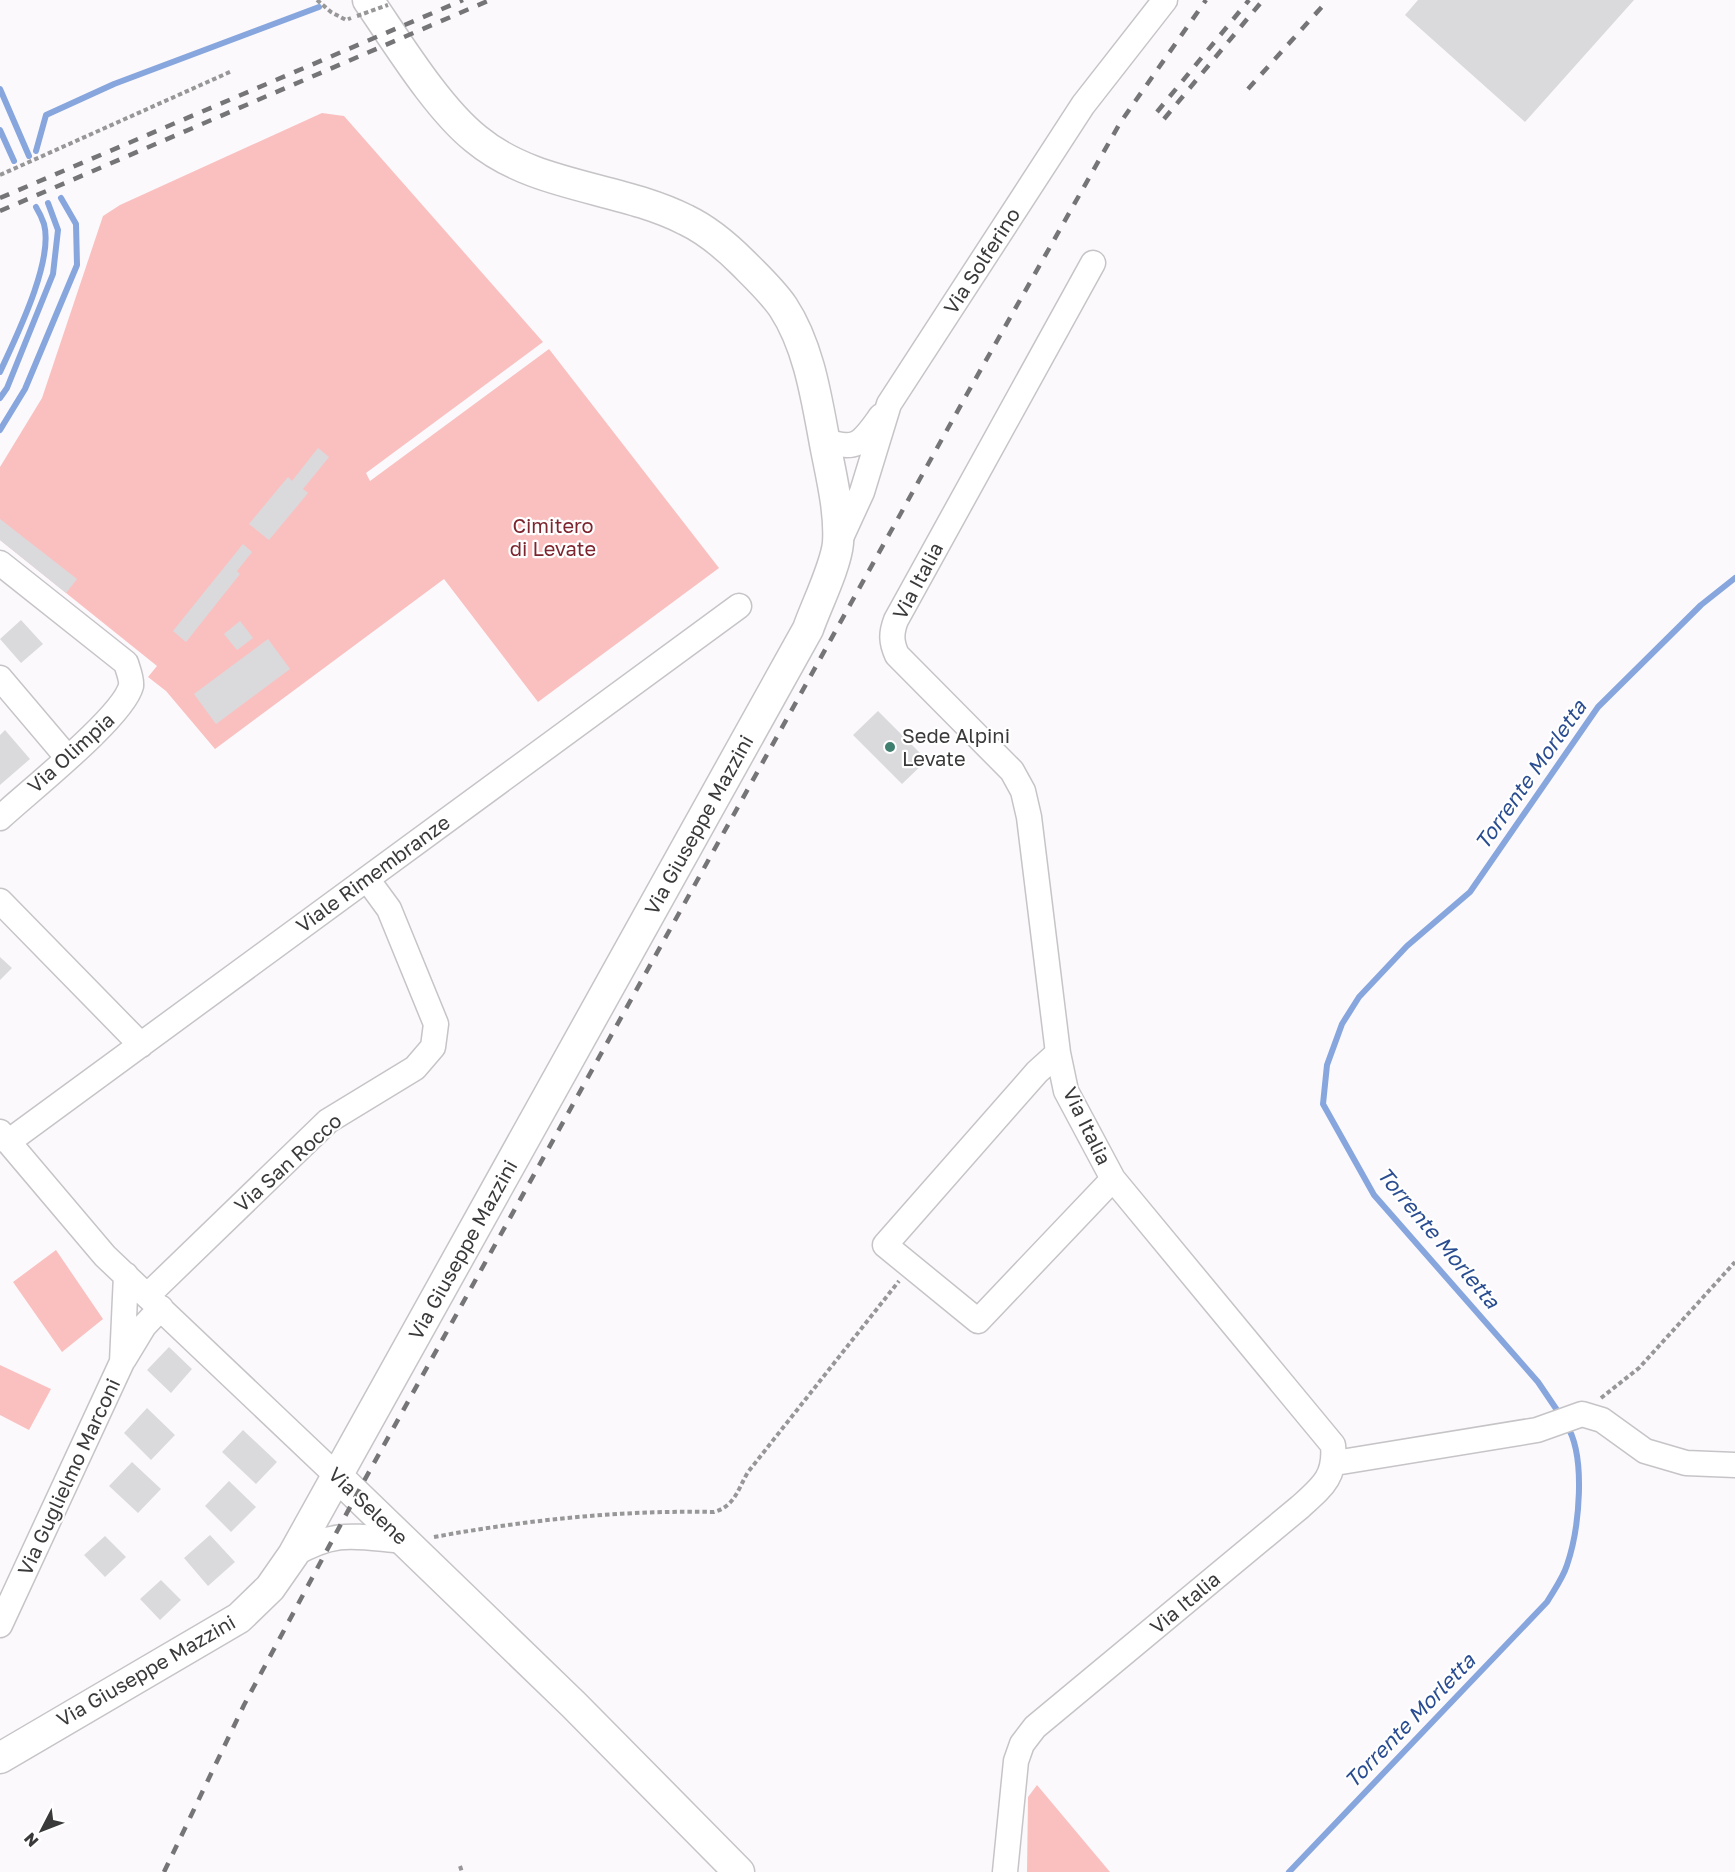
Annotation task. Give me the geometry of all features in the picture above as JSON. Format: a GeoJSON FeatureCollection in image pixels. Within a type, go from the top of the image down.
{"type":"FeatureCollection","features":[{"type":"Feature","properties":{"kind":"street","name":"Via Solferino"},"geometry":{"type":"LineString","coordinates":[[838,544],[862,492],[889,404],[1083,105],[1165,0]]}},
{"type":"Feature","properties":{"kind":"street"},"geometry":{"type":"LineString","coordinates":[[371,7],[450,112],[476,140],[512,161],[547,177],[642,201],[688,220],[728,248],[783,307],[798,338],[813,381],[833,483],[838,544]]}},
{"type":"Feature","properties":{"kind":"street","name":"Via Italia"},"geometry":{"type":"LineString","coordinates":[[1005,1872],[1016,1761],[1022,1744],[1035,1727],[1300,1507],[1325,1484],[1335,1462],[1333,1445],[1113,1179],[1066,1091],[1058,1053],[1029,817],[1023,791],[1012,771],[897,656],[891,632],[1093,263]]}},
{"type":"Feature","properties":{"kind":"street"},"geometry":{"type":"LineString","coordinates":[[825,440],[842,447],[863,441],[889,404]]}},
{"type":"Feature","properties":{"kind":"street"},"geometry":{"type":"LineString","coordinates":[[833,483],[859,476],[873,460]]}},
{"type":"Feature","properties":{"kind":"street","name":"Via Giuseppe Mazzini"},"geometry":{"type":"LineString","coordinates":[[0,1758],[239,1618],[270,1588],[293,1555],[808,629],[838,544]]}},
{"type":"Feature","properties":{"kind":"street","name":"Via Olimpia"},"geometry":{"type":"LineString","coordinates":[[0,563],[126,663],[132,684],[123,705],[0,818]]}},
{"type":"Feature","properties":{"kind":"street","name":"Viale Rimembranze"},"geometry":{"type":"LineString","coordinates":[[4,1136],[141,1045],[739,606]]}},
{"type":"Feature","properties":{"kind":"street"},"geometry":{"type":"LineString","coordinates":[[0,678],[67,757]]}},
{"type":"Feature","properties":{"kind":"street","name":"Via San Rocco"},"geometry":{"type":"LineString","coordinates":[[154,1302],[328,1121],[415,1068],[433,1047],[436,1024],[389,909],[367,879]]}},
{"type":"Feature","properties":{"kind":"street"},"geometry":{"type":"LineString","coordinates":[[0,901],[141,1045]]}},
{"type":"Feature","properties":{"kind":"street"},"geometry":{"type":"LineString","coordinates":[[1058,1053],[1037,1072],[885,1245],[978,1321],[1113,1179]]}},
{"type":"Feature","properties":{"kind":"street","name":"Via Selene"},"geometry":{"type":"LineString","coordinates":[[4,1136],[105,1256],[338,1477],[414,1540],[739,1872]]}},
{"type":"Feature","properties":{"kind":"street","name":"Via Guglielmo Marconi"},"geometry":{"type":"LineString","coordinates":[[122,1362],[126,1275]]}},
{"type":"Feature","properties":{"kind":"street","name":"Via Guglielmo Marconi"},"geometry":{"type":"LineString","coordinates":[[0,1625],[122,1362],[144,1326],[154,1302]]}},
{"type":"Feature","properties":{"kind":"street"},"geometry":{"type":"LineString","coordinates":[[1335,1462],[1537,1430],[1582,1414],[1602,1420],[1645,1450],[1686,1463],[1735,1465]]}},
{"type":"Feature","properties":{"kind":"street"},"geometry":{"type":"LineString","coordinates":[[293,1555],[315,1542],[336,1536],[414,1540]]}},
{"type":"Feature","properties":{"kind":"path"},"geometry":{"type":"LineString","coordinates":[[317,0],[331,12],[346,20],[371,7]]}},
{"type":"Feature","properties":{"kind":"path"},"geometry":{"type":"LineString","coordinates":[[0,175],[232,71]]}},
{"type":"Feature","properties":{"kind":"path"},"geometry":{"type":"LineString","coordinates":[[1582,1414],[1639,1368],[1735,1262]]}},
{"type":"Feature","properties":{"kind":"path"},"geometry":{"type":"LineString","coordinates":[[414,1540],[543,1520],[634,1511],[714,1512],[724,1509],[735,1496],[748,1472],[910,1266]]}},
{"type":"Feature","properties":{"kind":"path"},"geometry":{"type":"LineString","coordinates":[[460,1866],[462,1872]]}},
{"type":"Feature","properties":{"kind":"green space","name":"Cimitero di Levate"},"geometry":{"type":"Polygon","coordinates":[[[322,113],[344,116],[543,342],[366,473],[370,481],[549,349],[719,568],[538,702],[444,579],[215,749],[166,691],[148,677],[157,666],[0,540],[0,467],[42,398],[103,216],[120,205],[322,113]]]}},
{"type":"Feature","properties":{"kind":"green space"},"geometry":{"type":"Polygon","coordinates":[[[56,1250],[103,1319],[62,1352],[13,1282],[56,1250]]]}},
{"type":"Feature","properties":{"kind":"green space"},"geometry":{"type":"Polygon","coordinates":[[[0,1365],[51,1389],[29,1430],[0,1415],[0,1365]]]}},
{"type":"Feature","properties":{"kind":"green space"},"geometry":{"type":"Polygon","coordinates":[[[1037,1785],[1110,1872],[1027,1872],[1028,1797],[1037,1785]]]}},
{"type":"Feature","properties":{"kind":"building"},"geometry":{"type":"Polygon","coordinates":[[[1418,0],[1634,0],[1525,122],[1405,15],[1418,0]]]}},
{"type":"Feature","properties":{"kind":"building"},"geometry":{"type":"Polygon","coordinates":[[[318,448],[329,457],[303,489],[308,493],[269,540],[249,524],[288,477],[292,481],[318,448]]]}},
{"type":"Feature","properties":{"kind":"building"},"geometry":{"type":"Polygon","coordinates":[[[0,519],[77,579],[66,593],[0,540],[0,519]]]}},
{"type":"Feature","properties":{"kind":"building"},"geometry":{"type":"Polygon","coordinates":[[[243,544],[252,552],[237,571],[240,574],[186,642],[173,631],[243,544]]]}},
{"type":"Feature","properties":{"kind":"building"},"geometry":{"type":"Polygon","coordinates":[[[21,620],[43,644],[21,663],[0,639],[21,620]]]}},
{"type":"Feature","properties":{"kind":"building"},"geometry":{"type":"Polygon","coordinates":[[[240,621],[253,638],[237,650],[224,634],[240,621]]]}},
{"type":"Feature","properties":{"kind":"building"},"geometry":{"type":"Polygon","coordinates":[[[268,639],[290,669],[216,724],[194,694],[268,639]]]}},
{"type":"Feature","properties":{"kind":"building","name":"Sede Alpini Levate"},"geometry":{"type":"Polygon","coordinates":[[[878,711],[927,760],[902,784],[853,735],[878,711]]]}},
{"type":"Feature","properties":{"kind":"building"},"geometry":{"type":"Polygon","coordinates":[[[5,730],[30,759],[0,785],[0,735],[5,730]]]}},
{"type":"Feature","properties":{"kind":"building"},"geometry":{"type":"Polygon","coordinates":[[[0,957],[12,968],[0,980],[0,957]]]}},
{"type":"Feature","properties":{"kind":"building"},"geometry":{"type":"Polygon","coordinates":[[[169,1347],[192,1369],[171,1393],[147,1370],[169,1347]]]}},
{"type":"Feature","properties":{"kind":"building"},"geometry":{"type":"Polygon","coordinates":[[[147,1408],[175,1435],[151,1460],[124,1433],[147,1408]]]}},
{"type":"Feature","properties":{"kind":"building"},"geometry":{"type":"Polygon","coordinates":[[[243,1430],[277,1462],[256,1484],[222,1452],[243,1430]]]}},
{"type":"Feature","properties":{"kind":"building"},"geometry":{"type":"Polygon","coordinates":[[[132,1462],[161,1489],[138,1513],[109,1486],[132,1462]]]}},
{"type":"Feature","properties":{"kind":"building"},"geometry":{"type":"Polygon","coordinates":[[[229,1481],[256,1507],[231,1532],[205,1506],[229,1481]]]}},
{"type":"Feature","properties":{"kind":"building"},"geometry":{"type":"Polygon","coordinates":[[[210,1535],[235,1562],[208,1586],[184,1558],[210,1535]]]}},
{"type":"Feature","properties":{"kind":"building"},"geometry":{"type":"Polygon","coordinates":[[[105,1536],[126,1557],[105,1577],[84,1555],[105,1536]]]}},
{"type":"Feature","properties":{"kind":"building"},"geometry":{"type":"Polygon","coordinates":[[[161,1580],[181,1600],[160,1620],[140,1599],[161,1580]]]}},
{"type":"Feature","properties":{"kind":"waterway"},"geometry":{"type":"LineString","coordinates":[[36,151],[46,115],[114,84],[319,7]]}},
{"type":"Feature","properties":{"kind":"waterway"},"geometry":{"type":"LineString","coordinates":[[0,89],[29,156]]}},
{"type":"Feature","properties":{"kind":"waterway"},"geometry":{"type":"LineString","coordinates":[[0,130],[14,161]]}},
{"type":"Feature","properties":{"kind":"waterway"},"geometry":{"type":"LineString","coordinates":[[0,430],[25,389],[77,265],[76,224],[61,198]]}},
{"type":"Feature","properties":{"kind":"waterway"},"geometry":{"type":"LineString","coordinates":[[0,398],[7,388],[53,274],[58,230],[48,203]]}},
{"type":"Feature","properties":{"kind":"waterway"},"geometry":{"type":"LineString","coordinates":[[0,372],[32,299],[44,258],[46,240],[44,224],[36,207]]}},
{"type":"Feature","properties":{"kind":"waterway","name":"Torrente Morletta"},"geometry":{"type":"LineString","coordinates":[[1561,1416],[1538,1382],[1374,1195],[1323,1104],[1327,1065],[1342,1024],[1359,997],[1407,946],[1470,892],[1598,707],[1701,605],[1735,578]]}},
{"type":"Feature","properties":{"kind":"waterway","name":"Torrente Morletta"},"geometry":{"type":"LineString","coordinates":[[1289,1872],[1547,1602],[1567,1565],[1575,1533],[1579,1473],[1573,1438],[1566,1424]]}},
{"type":"Feature","properties":{"kind":"railway"},"geometry":{"type":"LineString","coordinates":[[0,198],[463,0]]}},
{"type":"Feature","properties":{"kind":"railway"},"geometry":{"type":"LineString","coordinates":[[0,211],[490,0]]}},
{"type":"Feature","properties":{"kind":"railway"},"geometry":{"type":"LineString","coordinates":[[164,1872],[244,1705],[364,1481],[967,394],[1120,123],[1206,0]]}},
{"type":"Feature","properties":{"kind":"railway"},"geometry":{"type":"LineString","coordinates":[[1157,112],[1249,0]]}},
{"type":"Feature","properties":{"kind":"railway"},"geometry":{"type":"LineString","coordinates":[[1164,119],[1263,0]]}},
{"type":"Feature","properties":{"kind":"railway"},"geometry":{"type":"LineString","coordinates":[[1248,89],[1328,0]]}},
{"type":"Feature","properties":{"kind":"place","name":"Sede Alpini Levate"},"geometry":{"type":"Point","coordinates":[890,747]}}]}
